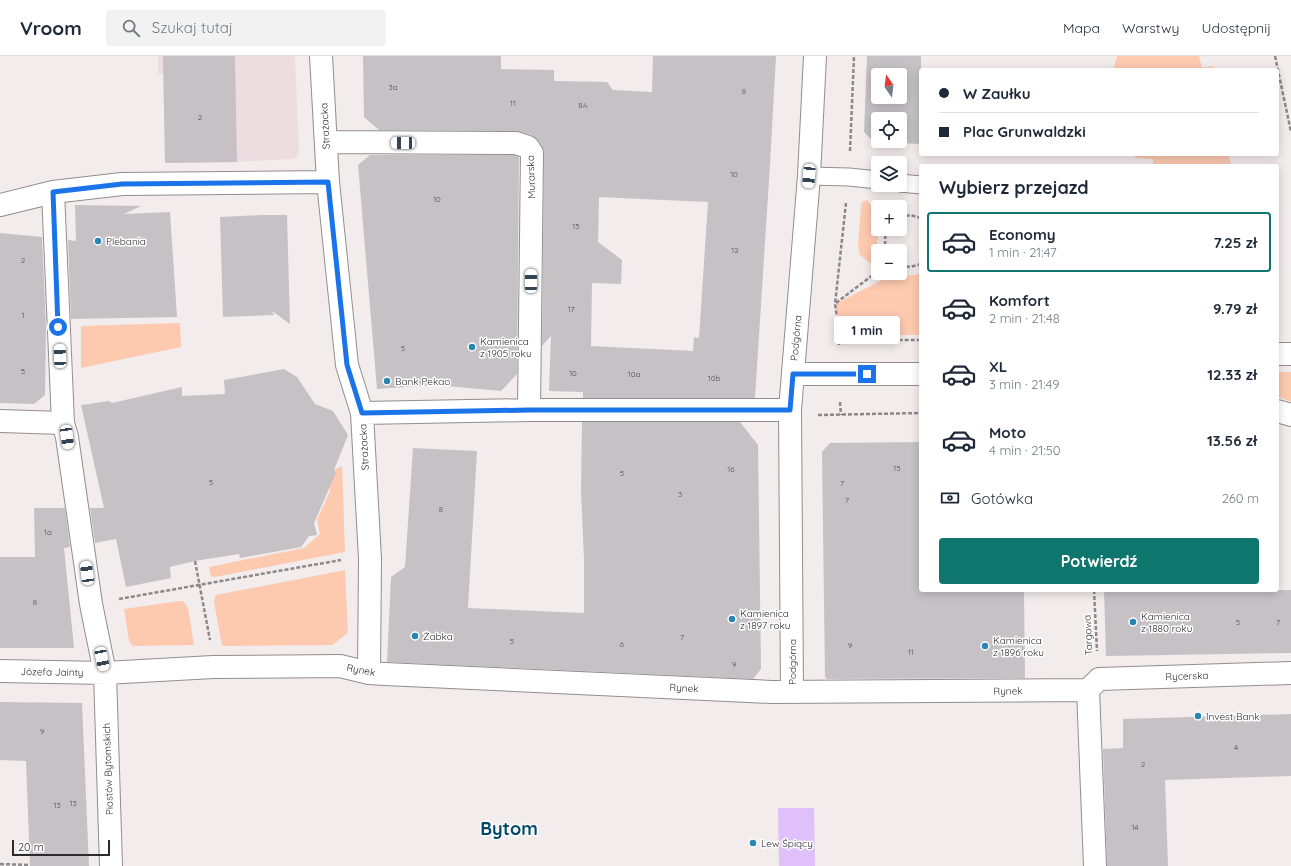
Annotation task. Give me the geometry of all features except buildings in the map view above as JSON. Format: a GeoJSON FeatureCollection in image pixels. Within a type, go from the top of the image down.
{"type":"FeatureCollection","features":[{"type":"Feature","properties":{"kind":"street","name":"Strażacka"},"geometry":{"type":"LineString","coordinates":[[321,56],[328,182],[347,365],[362,413],[370,559],[369,673]]}},
{"type":"Feature","properties":{"kind":"street","name":"Podgórna"},"geometry":{"type":"LineString","coordinates":[[792,692],[790,413],[809,176],[815,56]]}},
{"type":"Feature","properties":{"kind":"street","name":"Murarska"},"geometry":{"type":"LineString","coordinates":[[326,142],[516,143],[528,147],[532,153],[529,410]]}},
{"type":"Feature","properties":{"kind":"street"},"geometry":{"type":"LineString","coordinates":[[0,205],[53,192],[122,184],[328,182]]}},
{"type":"Feature","properties":{"kind":"street","name":"Piastów Bytomskich"},"geometry":{"type":"LineString","coordinates":[[53,192],[63,423],[67,437],[91,604],[105,673],[111,866]]}},
{"type":"Feature","properties":{"kind":"street"},"geometry":{"type":"LineString","coordinates":[[1279,354],[1291,354]]}},
{"type":"Feature","properties":{"kind":"street"},"geometry":{"type":"LineString","coordinates":[[793,374],[919,374]]}},
{"type":"Feature","properties":{"kind":"street"},"geometry":{"type":"LineString","coordinates":[[362,413],[529,410],[790,413]]}},
{"type":"Feature","properties":{"kind":"street"},"geometry":{"type":"LineString","coordinates":[[1279,412],[1291,415]]}},
{"type":"Feature","properties":{"kind":"street"},"geometry":{"type":"LineString","coordinates":[[0,421],[63,423]]}},
{"type":"Feature","properties":{"kind":"street","name":"Rynek"},"geometry":{"type":"LineString","coordinates":[[105,673],[213,667],[340,666],[369,673],[767,692],[1093,684]]}},
{"type":"Feature","properties":{"kind":"street","name":"Józefa Jainty"},"geometry":{"type":"LineString","coordinates":[[0,671],[105,673]]}},
{"type":"Feature","properties":{"kind":"street","name":"Rycerska"},"geometry":{"type":"LineString","coordinates":[[1093,684],[1291,673]]}},
{"type":"Feature","properties":{"kind":"street"},"geometry":{"type":"LineString","coordinates":[[1093,684],[1095,866]]}},
{"type":"Feature","properties":{"kind":"lane"},"geometry":{"type":"LineString","coordinates":[[809,176],[871,179]]}},
{"type":"Feature","properties":{"kind":"lane"},"geometry":{"type":"LineString","coordinates":[[907,184],[919,185]]}},
{"type":"Feature","properties":{"kind":"path"},"geometry":{"type":"LineString","coordinates":[[854,56],[849,177],[835,304],[839,332],[846,338],[857,340],[919,340]]}},
{"type":"Feature","properties":{"kind":"path"},"geometry":{"type":"LineString","coordinates":[[1275,56],[1278,68]]}},
{"type":"Feature","properties":{"kind":"path"},"geometry":{"type":"LineString","coordinates":[[1279,75],[1291,132]]}},
{"type":"Feature","properties":{"kind":"path"},"geometry":{"type":"LineString","coordinates":[[907,216],[910,215],[919,217]]}},
{"type":"Feature","properties":{"kind":"path"},"geometry":{"type":"LineString","coordinates":[[907,266],[919,265]]}},
{"type":"Feature","properties":{"kind":"path"},"geometry":{"type":"LineString","coordinates":[[835,304],[871,276]]}},
{"type":"Feature","properties":{"kind":"path"},"geometry":{"type":"LineString","coordinates":[[790,413],[919,414]]}},
{"type":"Feature","properties":{"kind":"path"},"geometry":{"type":"LineString","coordinates":[[91,604],[349,559],[370,559]]}},
{"type":"Feature","properties":{"kind":"path"},"geometry":{"type":"LineString","coordinates":[[196,561],[212,648],[213,667]]}},
{"type":"Feature","properties":{"kind":"path","name":"Targowa"},"geometry":{"type":"LineString","coordinates":[[1093,684],[1094,592]]}},
{"type":"Feature","properties":{"kind":"path"},"geometry":{"type":"LineString","coordinates":[[0,864],[30,865]]}},
{"type":"Feature","properties":{"kind":"shaded area"},"geometry":{"type":"Polygon","coordinates":[[[158,56],[295,56],[299,153],[297,157],[293,159],[232,162],[165,163],[163,74],[158,74],[158,56]]]}},
{"type":"Feature","properties":{"kind":"shaded area"},"geometry":{"type":"Polygon","coordinates":[[[1117,56],[1199,56],[1202,68],[1114,68],[1117,56]]]}},
{"type":"Feature","properties":{"kind":"shaded area"},"geometry":{"type":"Polygon","coordinates":[[[1213,66],[1214,68],[1202,68],[1213,66]]]}},
{"type":"Feature","properties":{"kind":"shaded area"},"geometry":{"type":"Polygon","coordinates":[[[1135,156],[1229,156],[1231,164],[1153,164],[1153,159],[1135,158],[1135,156]]]}},
{"type":"Feature","properties":{"kind":"shaded area"},"geometry":{"type":"Polygon","coordinates":[[[867,200],[871,204],[871,236],[878,236],[877,244],[871,244],[871,264],[860,255],[858,246],[862,202],[867,200]]]}},
{"type":"Feature","properties":{"kind":"shaded area"},"geometry":{"type":"Polygon","coordinates":[[[919,274],[919,335],[890,335],[885,324],[846,338],[839,332],[835,304],[882,280],[907,280],[907,276],[919,274]]]}},
{"type":"Feature","properties":{"kind":"shaded area"},"geometry":{"type":"Polygon","coordinates":[[[180,323],[181,347],[81,368],[81,326],[180,323]]]}},
{"type":"Feature","properties":{"kind":"shaded area"},"geometry":{"type":"Polygon","coordinates":[[[1279,372],[1291,372],[1291,402],[1279,397],[1279,372]]]}},
{"type":"Feature","properties":{"kind":"shaded area"},"geometry":{"type":"Polygon","coordinates":[[[342,466],[345,552],[215,577],[211,576],[209,567],[304,548],[320,534],[317,520],[330,491],[327,473],[342,466]]]}},
{"type":"Feature","properties":{"kind":"shaded area"},"geometry":{"type":"Polygon","coordinates":[[[345,570],[348,633],[332,645],[222,646],[214,602],[216,595],[345,570]]]}},
{"type":"Feature","properties":{"kind":"shaded area"},"geometry":{"type":"Polygon","coordinates":[[[183,601],[188,608],[194,645],[133,646],[129,641],[124,609],[183,601]]]}},
{"type":"Feature","properties":{"kind":"shaded area"},"geometry":{"type":"Polygon","coordinates":[[[778,808],[814,808],[815,866],[779,866],[778,808]]]}},
{"type":"Feature","properties":{"kind":"place","name":"Plebania"},"geometry":{"type":"Point","coordinates":[98,241]}},
{"type":"Feature","properties":{"kind":"place","name":"Kamienica z 1905 roku"},"geometry":{"type":"Point","coordinates":[472,347]}},
{"type":"Feature","properties":{"kind":"place","name":"Bank Pekao"},"geometry":{"type":"Point","coordinates":[387,381]}},
{"type":"Feature","properties":{"kind":"place","name":"Kamienica z 1897 roku"},"geometry":{"type":"Point","coordinates":[732,619]}},
{"type":"Feature","properties":{"kind":"place","name":"Kamienica z 1880 roku"},"geometry":{"type":"Point","coordinates":[1133,622]}},
{"type":"Feature","properties":{"kind":"place","name":"Żabka"},"geometry":{"type":"Point","coordinates":[415,636]}},
{"type":"Feature","properties":{"kind":"place","name":"Kamienica z 1896 roku"},"geometry":{"type":"Point","coordinates":[985,646]}},
{"type":"Feature","properties":{"kind":"place","name":"Invest Bank"},"geometry":{"type":"Point","coordinates":[1198,716]}},
{"type":"Feature","properties":{"kind":"place","name":"Lew Śpiący"},"geometry":{"type":"Point","coordinates":[753,843]}},
{"type":"Feature","properties":{"kind":"district","name":"Bytom"},"geometry":{"type":"Point","coordinates":[509,828]}},
{"type":"Feature","properties":{"kind":"route"},"geometry":{"type":"LineString","coordinates":[[58,327],[53,192],[122,184],[328,182],[347,365],[362,413],[529,410],[790,410],[793,374],[867,374]]}}]}
